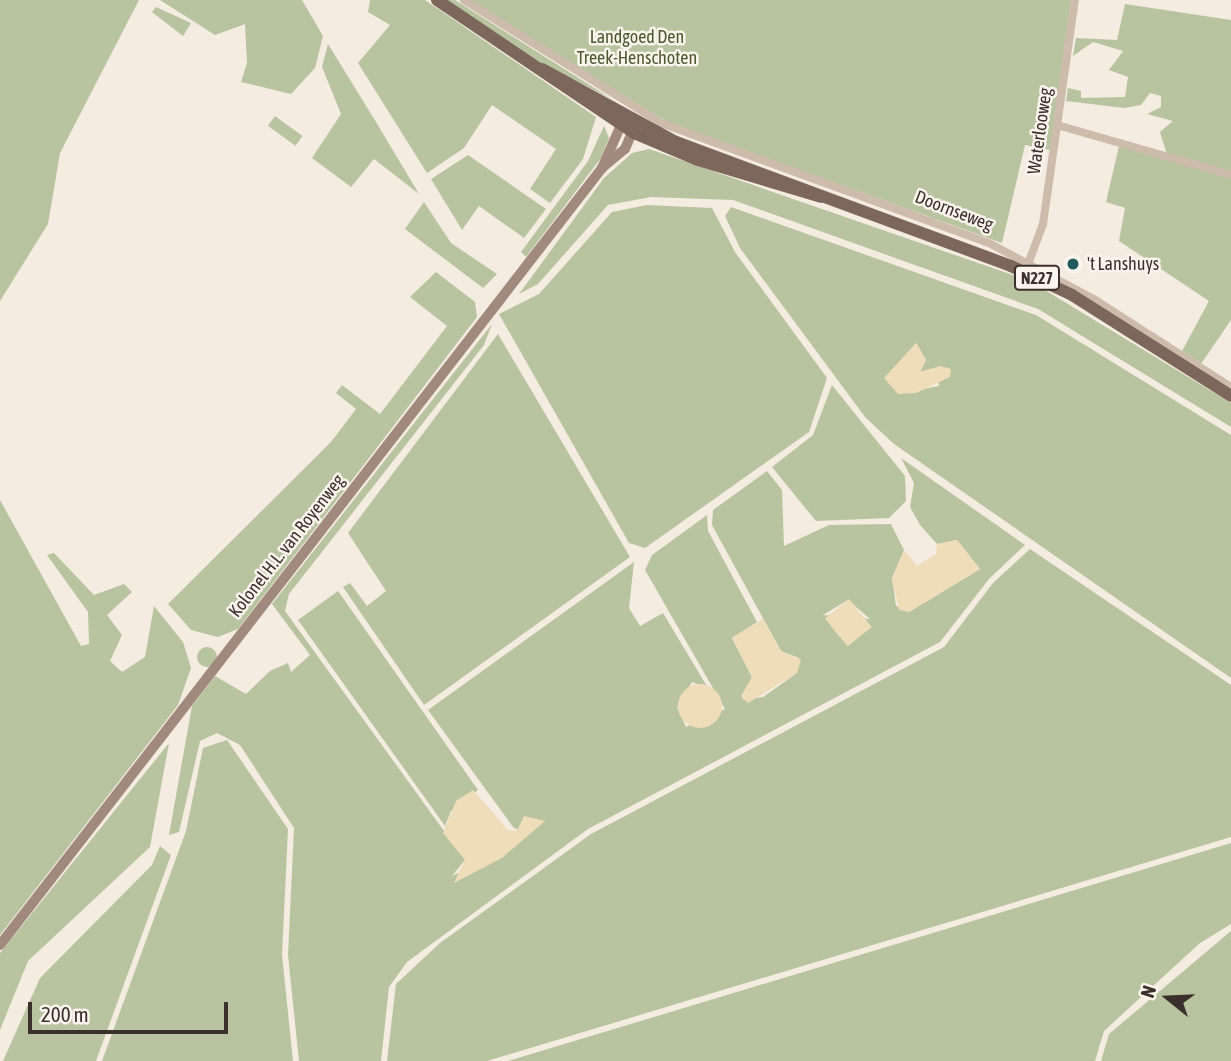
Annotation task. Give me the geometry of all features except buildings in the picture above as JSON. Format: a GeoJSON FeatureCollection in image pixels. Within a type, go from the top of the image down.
{"type":"FeatureCollection","features":[{"type":"Feature","properties":{"kind":"main road","name":"Doornseweg"},"geometry":{"type":"LineString","coordinates":[[437,0],[621,125],[638,123]]}},
{"type":"Feature","properties":{"kind":"main road","name":"Doornseweg"},"geometry":{"type":"LineString","coordinates":[[542,69],[638,123],[825,197],[956,243],[1072,295],[1231,396]]}},
{"type":"Feature","properties":{"kind":"street","name":"Doornseweg"},"geometry":{"type":"LineString","coordinates":[[464,0],[638,123],[960,232],[1028,264],[1231,387]]}},
{"type":"Feature","properties":{"kind":"street","name":"Waterlooweg"},"geometry":{"type":"LineString","coordinates":[[1028,264],[1042,230],[1075,0]]}},
{"type":"Feature","properties":{"kind":"street","name":"Kolonel H.L. van Royenweg"},"geometry":{"type":"LineString","coordinates":[[0,945],[638,123]]}},
{"type":"Feature","properties":{"kind":"street","name":"Kolonel H.L. van Royenweg"},"geometry":{"type":"LineString","coordinates":[[602,168],[621,125]]}},
{"type":"Feature","properties":{"kind":"street"},"geometry":{"type":"LineString","coordinates":[[1058,125],[1231,176]]}},
{"type":"Feature","properties":{"kind":"green space"},"geometry":{"type":"Polygon","coordinates":[[[0,0],[139,0],[60,153],[48,224],[0,301],[0,0]]]}},
{"type":"Feature","properties":{"kind":"green space"},"geometry":{"type":"Polygon","coordinates":[[[160,0],[302,0],[323,36],[315,68],[291,94],[241,82],[247,63],[245,24],[215,35],[160,0]]]}},
{"type":"Feature","properties":{"kind":"green space"},"geometry":{"type":"Polygon","coordinates":[[[370,0],[425,0],[596,117],[583,159],[550,203],[530,189],[556,149],[492,105],[464,148],[427,173],[358,63],[390,25],[368,12],[370,0]]]}},
{"type":"Feature","properties":{"kind":"green space"},"geometry":{"type":"Polygon","coordinates":[[[442,0],[455,0],[612,99],[541,63],[442,0]]]}},
{"type":"Feature","properties":{"kind":"green space","name":"Landgoed Den Treek-Henschoten"},"geometry":{"type":"Polygon","coordinates":[[[467,0],[1071,0],[1050,150],[1025,145],[1002,243],[669,123],[467,0]]]}},
{"type":"Feature","properties":{"kind":"green space"},"geometry":{"type":"Polygon","coordinates":[[[1125,4],[1231,20],[1231,173],[1167,155],[1160,132],[1173,121],[1147,114],[1161,107],[1161,96],[1150,93],[1141,105],[1124,108],[1066,101],[1068,88],[1081,91],[1081,98],[1125,97],[1128,77],[1109,70],[1123,51],[1093,42],[1073,56],[1076,38],[1117,40],[1125,4]]]}},
{"type":"Feature","properties":{"kind":"green space"},"geometry":{"type":"Polygon","coordinates":[[[156,7],[191,23],[183,36],[152,12],[156,7]]]}},
{"type":"Feature","properties":{"kind":"green space"},"geometry":{"type":"Polygon","coordinates":[[[328,44],[419,194],[374,159],[351,187],[312,158],[341,114],[322,67],[328,44]]]}},
{"type":"Feature","properties":{"kind":"green space"},"geometry":{"type":"Polygon","coordinates":[[[275,116],[303,136],[295,146],[268,126],[275,116]]]}},
{"type":"Feature","properties":{"kind":"green space"},"geometry":{"type":"Polygon","coordinates":[[[604,126],[609,138],[601,158],[526,257],[521,252],[588,161],[604,126]]]}},
{"type":"Feature","properties":{"kind":"green space"},"geometry":{"type":"Polygon","coordinates":[[[1119,146],[1231,178],[1231,320],[1201,364],[1182,351],[1209,301],[1119,241],[1125,208],[1106,202],[1119,146]]]}},
{"type":"Feature","properties":{"kind":"green space"},"geometry":{"type":"Polygon","coordinates":[[[649,149],[1030,281],[1231,403],[1231,427],[1038,309],[733,200],[651,197],[608,205],[538,284],[519,294],[604,178],[632,153],[649,149]]]}},
{"type":"Feature","properties":{"kind":"green space"},"geometry":{"type":"Polygon","coordinates":[[[468,155],[546,209],[524,238],[479,206],[462,230],[431,179],[468,155]]]}},
{"type":"Feature","properties":{"kind":"green space"},"geometry":{"type":"Polygon","coordinates":[[[424,202],[451,243],[497,274],[483,288],[405,229],[424,202]]]}},
{"type":"Feature","properties":{"kind":"green space"},"geometry":{"type":"Polygon","coordinates":[[[647,205],[712,208],[735,252],[827,378],[809,432],[645,548],[629,543],[499,314],[539,294],[612,212],[647,205]]]}},
{"type":"Feature","properties":{"kind":"green space"},"geometry":{"type":"Polygon","coordinates":[[[731,207],[1036,315],[1231,435],[1231,678],[894,444],[865,417],[740,248],[725,216],[731,207]],[[916,343],[898,394],[939,386],[936,368],[920,372],[926,360],[916,343]]]}},
{"type":"Feature","properties":{"kind":"green space"},"geometry":{"type":"Polygon","coordinates":[[[436,272],[475,302],[477,317],[238,629],[218,637],[191,630],[168,604],[331,442],[356,409],[336,393],[342,385],[380,414],[447,326],[410,297],[436,272]]]}},
{"type":"Feature","properties":{"kind":"green space"},"geometry":{"type":"Polygon","coordinates":[[[492,324],[484,345],[289,594],[285,611],[465,860],[452,876],[515,847],[525,834],[513,827],[428,710],[634,562],[629,608],[640,626],[663,613],[708,688],[692,682],[677,707],[686,727],[725,709],[645,570],[652,555],[707,515],[708,531],[757,622],[732,638],[752,677],[743,700],[763,697],[797,673],[799,658],[781,651],[712,525],[713,510],[767,471],[782,490],[784,546],[829,525],[891,524],[904,550],[892,578],[896,606],[909,612],[980,569],[957,540],[937,544],[920,525],[910,507],[914,483],[901,458],[1025,545],[989,579],[940,642],[588,829],[407,962],[389,987],[381,1061],[299,1061],[288,955],[294,828],[240,745],[217,733],[200,741],[179,832],[169,835],[192,706],[215,676],[246,694],[270,671],[288,663],[291,672],[310,655],[272,604],[492,324]],[[848,600],[823,615],[870,619],[848,600]]]}},
{"type":"Feature","properties":{"kind":"green space"},"geometry":{"type":"Polygon","coordinates":[[[498,334],[630,557],[424,705],[343,587],[350,583],[367,606],[386,591],[348,533],[498,334]]]}},
{"type":"Feature","properties":{"kind":"green space"},"geometry":{"type":"Polygon","coordinates":[[[832,385],[905,476],[906,501],[889,518],[816,521],[772,467],[813,435],[832,385]]]}},
{"type":"Feature","properties":{"kind":"green space"},"geometry":{"type":"Polygon","coordinates":[[[0,500],[81,646],[89,644],[88,612],[47,555],[54,553],[94,595],[124,584],[132,592],[107,615],[122,635],[110,661],[122,672],[145,657],[154,606],[183,642],[191,668],[178,705],[0,935],[0,500]]]}},
{"type":"Feature","properties":{"kind":"green space"},"geometry":{"type":"Polygon","coordinates":[[[1030,549],[1231,685],[1231,837],[487,1061],[387,1061],[396,984],[440,943],[591,834],[944,647],[993,583],[1030,549]]]}},
{"type":"Feature","properties":{"kind":"green space"},"geometry":{"type":"Polygon","coordinates":[[[338,591],[478,790],[451,811],[445,826],[298,620],[338,591]]]}},
{"type":"Feature","properties":{"kind":"green space"},"geometry":{"type":"Polygon","coordinates":[[[203,647],[211,647],[217,657],[211,667],[203,667],[197,661],[197,653],[203,647]]]}},
{"type":"Feature","properties":{"kind":"green space"},"geometry":{"type":"Polygon","coordinates":[[[227,740],[288,829],[282,955],[293,1061],[102,1061],[186,831],[203,748],[227,740]]]}},
{"type":"Feature","properties":{"kind":"green space"},"geometry":{"type":"Polygon","coordinates":[[[169,743],[150,847],[28,961],[0,1030],[0,953],[169,743]]]}},
{"type":"Feature","properties":{"kind":"green space"},"geometry":{"type":"Polygon","coordinates":[[[1231,843],[1231,924],[1200,943],[1104,1031],[1095,1061],[508,1061],[1231,843]]]}},
{"type":"Feature","properties":{"kind":"green space"},"geometry":{"type":"Polygon","coordinates":[[[160,846],[171,855],[96,1061],[3,1061],[40,978],[152,865],[160,846]]]}},
{"type":"Feature","properties":{"kind":"green space"},"geometry":{"type":"Polygon","coordinates":[[[1231,931],[1231,1061],[1101,1061],[1109,1034],[1231,931]]]}},
{"type":"Feature","properties":{"kind":"sand"},"geometry":{"type":"Polygon","coordinates":[[[916,343],[926,360],[920,372],[940,366],[951,369],[950,377],[916,393],[898,394],[884,378],[916,343]]]}},
{"type":"Feature","properties":{"kind":"sand"},"geometry":{"type":"Polygon","coordinates":[[[957,540],[980,569],[909,612],[899,610],[892,579],[904,550],[917,566],[936,554],[937,544],[957,540]]]}},
{"type":"Feature","properties":{"kind":"sand"},"geometry":{"type":"Polygon","coordinates":[[[849,599],[872,627],[848,646],[825,619],[849,599]]]}},
{"type":"Feature","properties":{"kind":"sand"},"geometry":{"type":"Polygon","coordinates":[[[763,619],[781,651],[801,660],[797,673],[748,703],[741,696],[752,677],[732,638],[763,619]]]}},
{"type":"Feature","properties":{"kind":"sand"},"geometry":{"type":"Polygon","coordinates":[[[700,684],[709,685],[716,690],[721,697],[721,715],[716,722],[709,727],[700,728],[691,727],[684,722],[679,715],[678,706],[679,697],[684,690],[691,685],[700,684]]]}},
{"type":"Feature","properties":{"kind":"sand"},"geometry":{"type":"Polygon","coordinates":[[[473,790],[508,830],[517,831],[524,816],[545,821],[502,858],[454,883],[465,860],[443,833],[456,801],[473,790]]]}},
{"type":"Feature","properties":{"kind":"place","name":"'t Lanshuys"},"geometry":{"type":"Point","coordinates":[1073,264]}}]}
